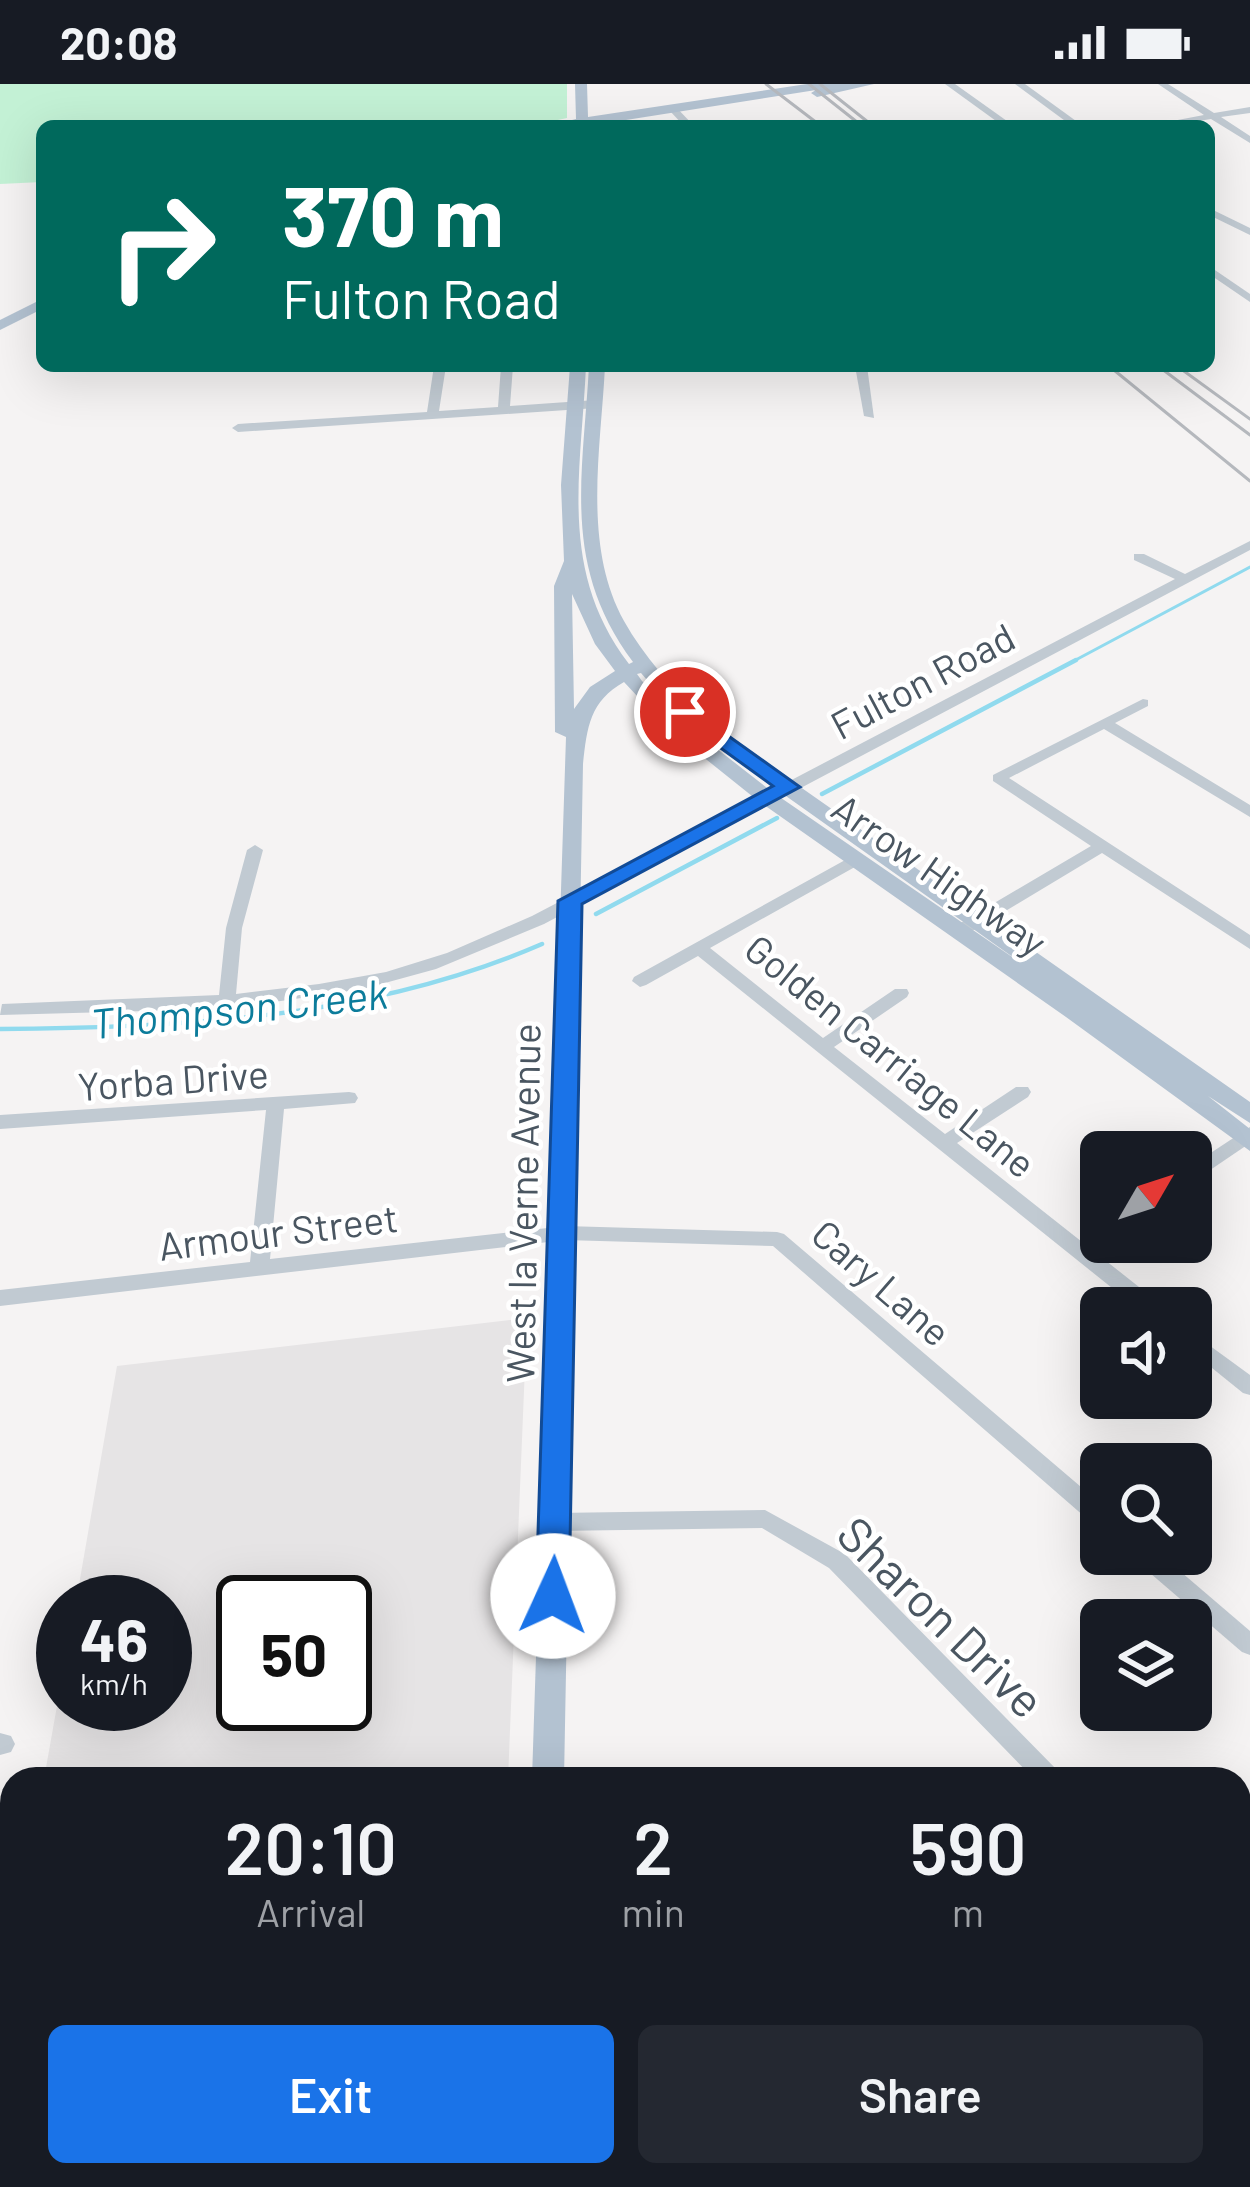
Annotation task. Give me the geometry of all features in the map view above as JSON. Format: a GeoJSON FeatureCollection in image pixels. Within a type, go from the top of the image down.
{"type":"FeatureCollection","features":[{"type":"Feature","properties":{"kind":"main road"},"geometry":{"type":"LineString","coordinates":[[581,84],[589,120]]}},
{"type":"Feature","properties":{"kind":"main road"},"geometry":{"type":"LineString","coordinates":[[591,120],[596,84]]}},
{"type":"Feature","properties":{"kind":"main road"},"geometry":{"type":"LineString","coordinates":[[680,116],[830,84]]}},
{"type":"Feature","properties":{"kind":"main road"},"geometry":{"type":"LineString","coordinates":[[635,120],[868,84]]}},
{"type":"Feature","properties":{"kind":"main road"},"geometry":{"type":"LineString","coordinates":[[0,313],[36,294]]}},
{"type":"Feature","properties":{"kind":"main road"},"geometry":{"type":"LineString","coordinates":[[0,326],[36,306]]}},
{"type":"Feature","properties":{"kind":"main road","name":"Arrow Highway"},"geometry":{"type":"LineString","coordinates":[[579,372],[586,404],[571,562],[590,620],[679,728],[968,925],[1249,1132]]}},
{"type":"Feature","properties":{"kind":"main road"},"geometry":{"type":"LineString","coordinates":[[595,372],[586,404],[594,561],[634,668]]}},
{"type":"Feature","properties":{"kind":"main road"},"geometry":{"type":"LineString","coordinates":[[571,562],[563,586],[564,756],[573,764]]}},
{"type":"Feature","properties":{"kind":"main road","name":"West la Verne Avenue"},"geometry":{"type":"LineString","coordinates":[[548,1767],[573,764],[578,712],[595,689],[634,668]]}},
{"type":"Feature","properties":{"kind":"main road","name":"Arrow Highway"},"geometry":{"type":"LineString","coordinates":[[779,792],[856,859],[968,925]]}},
{"type":"Feature","properties":{"kind":"street"},"geometry":{"type":"LineString","coordinates":[[949,84],[1000,120]]}},
{"type":"Feature","properties":{"kind":"street"},"geometry":{"type":"LineString","coordinates":[[1019,84],[1070,120]]}},
{"type":"Feature","properties":{"kind":"street"},"geometry":{"type":"LineString","coordinates":[[1162,84],[1250,140]]}},
{"type":"Feature","properties":{"kind":"street"},"geometry":{"type":"LineString","coordinates":[[1188,120],[1250,110]]}},
{"type":"Feature","properties":{"kind":"street"},"geometry":{"type":"LineString","coordinates":[[1215,214],[1250,232]]}},
{"type":"Feature","properties":{"kind":"street"},"geometry":{"type":"LineString","coordinates":[[1215,273],[1250,299]]}},
{"type":"Feature","properties":{"kind":"street"},"geometry":{"type":"LineString","coordinates":[[433,412],[439,372]]}},
{"type":"Feature","properties":{"kind":"street"},"geometry":{"type":"LineString","coordinates":[[504,408],[507,372]]}},
{"type":"Feature","properties":{"kind":"street"},"geometry":{"type":"LineString","coordinates":[[863,372],[870,416]]}},
{"type":"Feature","properties":{"kind":"street"},"geometry":{"type":"LineString","coordinates":[[238,428],[586,404]]}},
{"type":"Feature","properties":{"kind":"street","name":"Fulton Road"},"geometry":{"type":"LineString","coordinates":[[2,1010],[227,998],[388,977],[477,948],[1250,545]]}},
{"type":"Feature","properties":{"kind":"street"},"geometry":{"type":"LineString","coordinates":[[1139,557],[1185,579]]}},
{"type":"Feature","properties":{"kind":"street"},"geometry":{"type":"LineString","coordinates":[[571,562],[594,561]]}},
{"type":"Feature","properties":{"kind":"street"},"geometry":{"type":"LineString","coordinates":[[1143,703],[998,778],[1250,943]]}},
{"type":"Feature","properties":{"kind":"street"},"geometry":{"type":"LineString","coordinates":[[1106,724],[1250,812]]}},
{"type":"Feature","properties":{"kind":"street"},"geometry":{"type":"LineString","coordinates":[[968,925],[1103,846]]}},
{"type":"Feature","properties":{"kind":"street"},"geometry":{"type":"LineString","coordinates":[[227,998],[234,928],[255,850]]}},
{"type":"Feature","properties":{"kind":"street"},"geometry":{"type":"LineString","coordinates":[[640,982],[856,859]]}},
{"type":"Feature","properties":{"kind":"street","name":"Golden Carriage Lane"},"geometry":{"type":"LineString","coordinates":[[699,948],[1080,1252]]}},
{"type":"Feature","properties":{"kind":"street"},"geometry":{"type":"LineString","coordinates":[[823,1046],[902,994]]}},
{"type":"Feature","properties":{"kind":"street"},"geometry":{"type":"LineString","coordinates":[[944,1143],[1022,1092]]}},
{"type":"Feature","properties":{"kind":"street","name":"Yorba Drive"},"geometry":{"type":"LineString","coordinates":[[0,1122],[349,1098]]}},
{"type":"Feature","properties":{"kind":"street"},"geometry":{"type":"LineString","coordinates":[[259,1270],[275,1106]]}},
{"type":"Feature","properties":{"kind":"street"},"geometry":{"type":"LineString","coordinates":[[1212,1160],[1249,1132]]}},
{"type":"Feature","properties":{"kind":"street","name":"Armour Street"},"geometry":{"type":"LineString","coordinates":[[0,1298],[565,1233]]}},
{"type":"Feature","properties":{"kind":"street","name":"Cary Lane"},"geometry":{"type":"LineString","coordinates":[[565,1233],[777,1239],[1080,1499]]}},
{"type":"Feature","properties":{"kind":"street","name":"Golden Carriage Lane"},"geometry":{"type":"LineString","coordinates":[[1094,1263],[1125,1287]]}},
{"type":"Feature","properties":{"kind":"street"},"geometry":{"type":"LineString","coordinates":[[1212,1355],[1248,1381]]}},
{"type":"Feature","properties":{"kind":"street","name":"Sharon Drive"},"geometry":{"type":"LineString","coordinates":[[555,1522],[765,1520],[837,1561],[1037,1767]]}},
{"type":"Feature","properties":{"kind":"street"},"geometry":{"type":"LineString","coordinates":[[1168,1575],[1250,1645]]}},
{"type":"Feature","properties":{"kind":"shaded area"},"geometry":{"type":"Polygon","coordinates":[[[527,1318],[508,1767],[46,1767],[53,1731],[192,1731],[192,1575],[81,1575],[117,1366],[527,1318]]]}},
{"type":"Feature","properties":{"kind":"green space"},"geometry":{"type":"Polygon","coordinates":[[[0,84],[567,84],[567,118],[558,120],[36,120],[36,182],[0,184],[0,84]]]}},
{"type":"Feature","properties":{"kind":"waterway","name":"Thompson Creek"},"geometry":{"type":"LineString","coordinates":[[1070,663],[1250,567]]}},
{"type":"Feature","properties":{"kind":"waterway","name":"Thompson Creek"},"geometry":{"type":"LineString","coordinates":[[822,794],[1076,660]]}},
{"type":"Feature","properties":{"kind":"waterway","name":"Thompson Creek"},"geometry":{"type":"LineString","coordinates":[[596,914],[777,818]]}},
{"type":"Feature","properties":{"kind":"waterway","name":"Thompson Creek"},"geometry":{"type":"LineString","coordinates":[[0,1029],[138,1026],[276,1014],[411,988],[542,944]]}},
{"type":"Feature","properties":{"kind":"tram line"},"geometry":{"type":"LineString","coordinates":[[809,84],[854,120]]}},
{"type":"Feature","properties":{"kind":"tram line"},"geometry":{"type":"LineString","coordinates":[[1166,372],[1250,435]]}},
{"type":"Feature","properties":{"kind":"railway"},"geometry":{"type":"LineString","coordinates":[[766,84],[813,120]]}},
{"type":"Feature","properties":{"kind":"railway"},"geometry":{"type":"LineString","coordinates":[[820,84],[865,120]]}},
{"type":"Feature","properties":{"kind":"railway"},"geometry":{"type":"LineString","coordinates":[[1116,372],[1250,481]]}},
{"type":"Feature","properties":{"kind":"railway"},"geometry":{"type":"LineString","coordinates":[[1185,372],[1250,419]]}},
{"type":"Feature","properties":{"kind":"route"},"geometry":{"type":"LineString","coordinates":[[553,1596],[570,901],[789,787],[685,712]]}}]}
